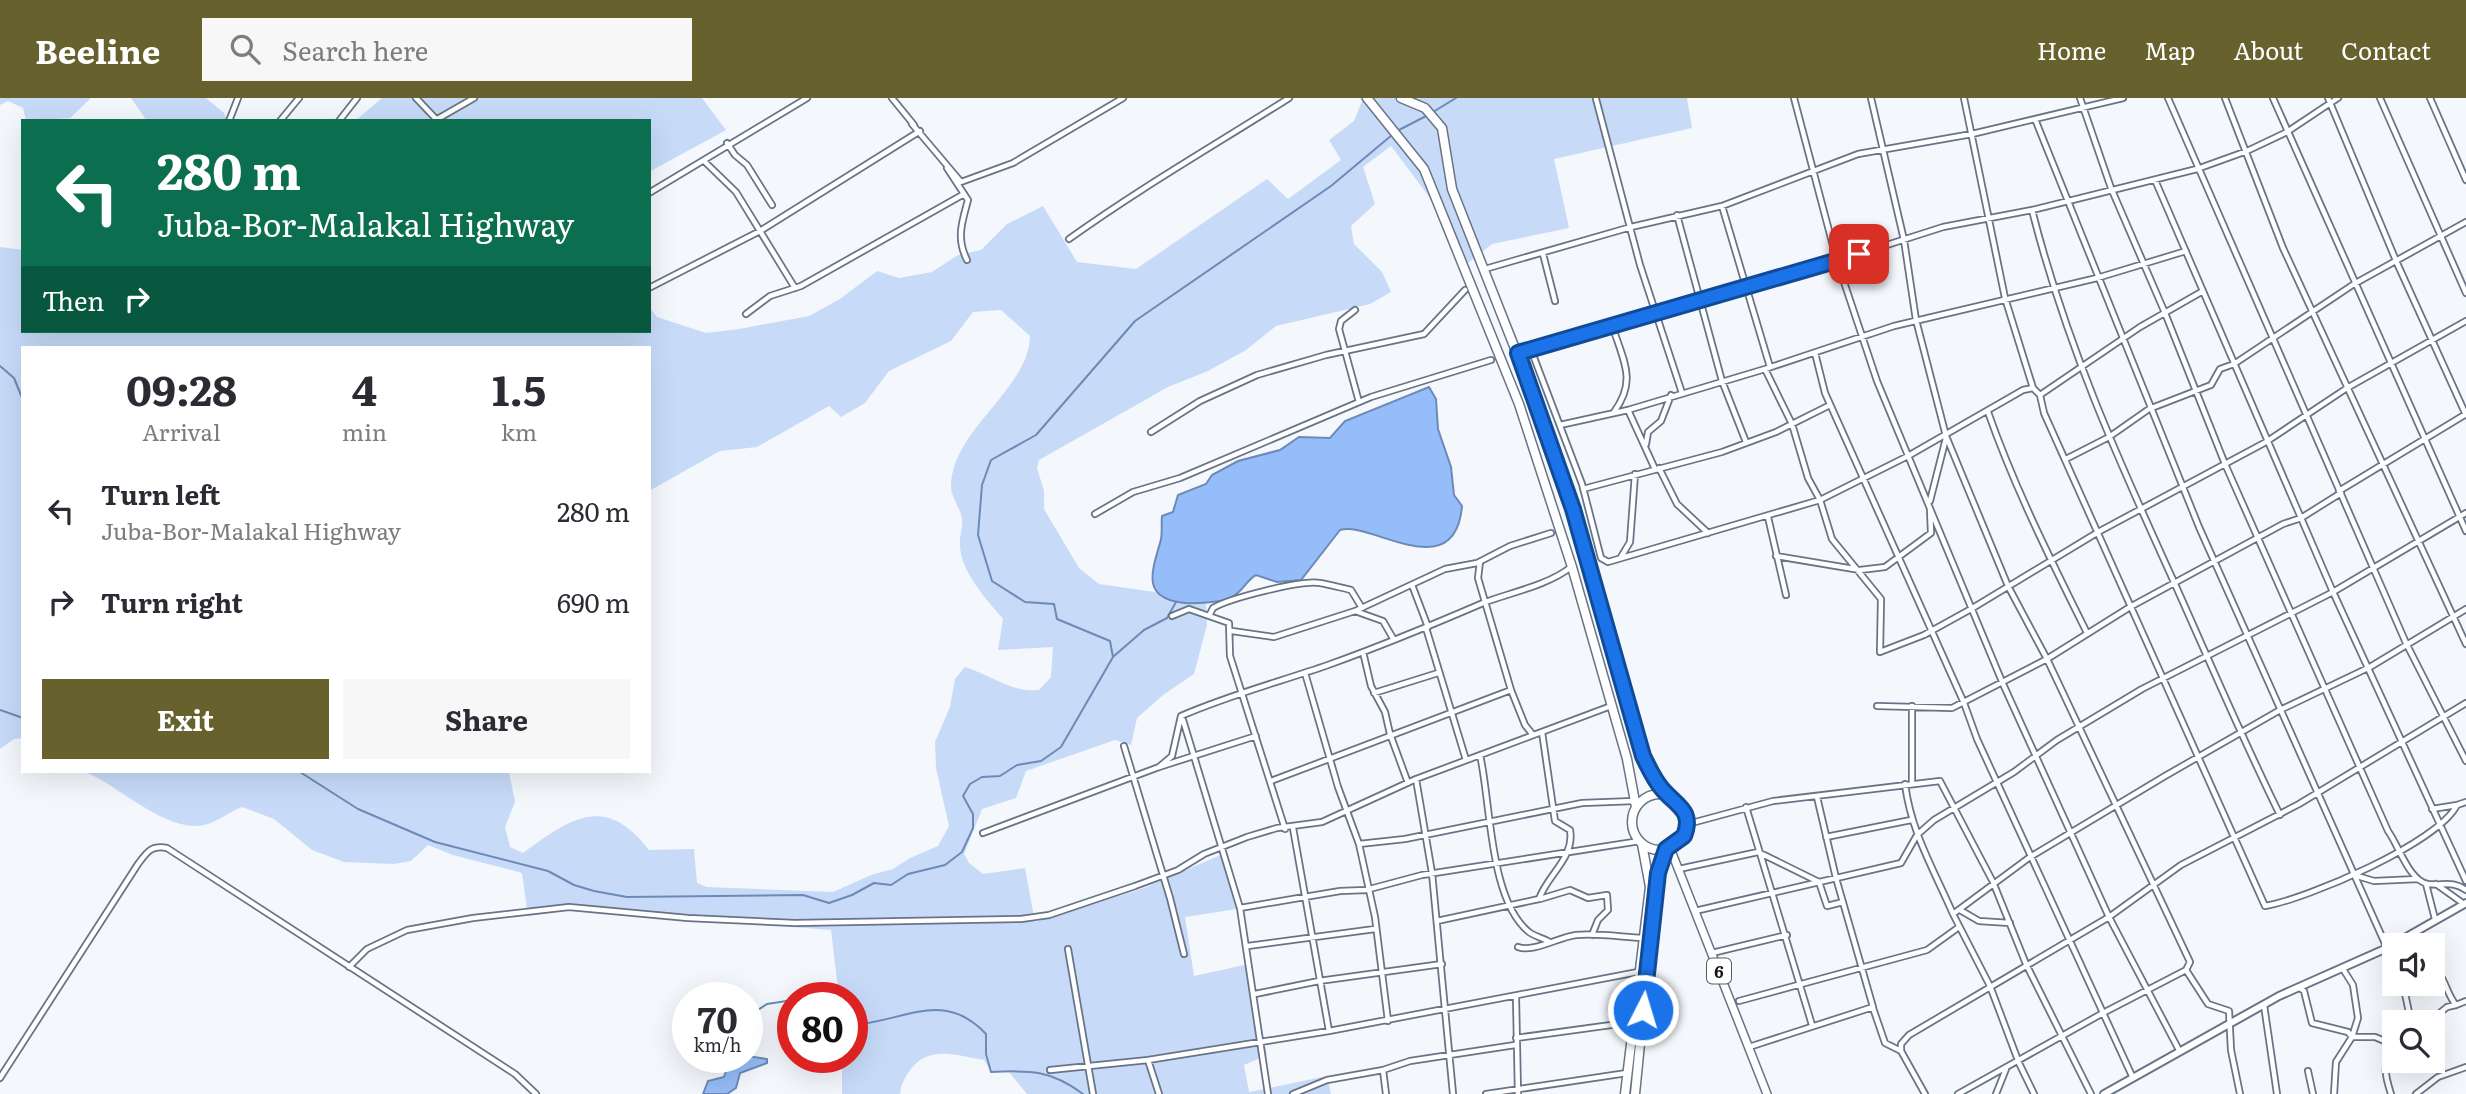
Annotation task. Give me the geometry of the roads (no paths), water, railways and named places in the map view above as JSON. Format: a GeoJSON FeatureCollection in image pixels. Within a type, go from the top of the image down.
{"type":"FeatureCollection","features":[{"type":"Feature","properties":{"kind":"highway"},"geometry":{"type":"LineString","coordinates":[[1367,98],[1405,143],[1429,181],[1510,380],[1546,480],[1611,706],[1636,803],[1632,825],[1641,843],[1650,887],[1625,1094]]}},
{"type":"Feature","properties":{"kind":"highway"},"geometry":{"type":"LineString","coordinates":[[1401,98],[1425,108],[1436,118],[1446,139],[1452,189],[1518,353],[1573,509],[1643,756],[1654,779],[1668,796],[1681,804],[1688,824],[1680,841],[1668,848],[1654,849],[1641,843]]}},
{"type":"Feature","properties":{"kind":"highway"},"geometry":{"type":"LineString","coordinates":[[1636,803],[1650,796],[1668,796]]}},
{"type":"Feature","properties":{"kind":"highway"},"geometry":{"type":"LineString","coordinates":[[1635,1094],[1658,873],[1668,848]]}},
{"type":"Feature","properties":{"kind":"main road","name":"6"},"geometry":{"type":"LineString","coordinates":[[1668,848],[1679,869],[1767,1094]]}},
{"type":"Feature","properties":{"kind":"street"},"geometry":{"type":"LineString","coordinates":[[230,119],[239,98]]}},
{"type":"Feature","properties":{"kind":"street"},"geometry":{"type":"LineString","coordinates":[[282,119],[299,98]]}},
{"type":"Feature","properties":{"kind":"street"},"geometry":{"type":"LineString","coordinates":[[340,119],[357,98]]}},
{"type":"Feature","properties":{"kind":"street"},"geometry":{"type":"LineString","coordinates":[[416,98],[434,119]]}},
{"type":"Feature","properties":{"kind":"street"},"geometry":{"type":"LineString","coordinates":[[437,119],[474,98]]}},
{"type":"Feature","properties":{"kind":"street"},"geometry":{"type":"LineString","coordinates":[[651,192],[704,162],[727,143],[807,98]]}},
{"type":"Feature","properties":{"kind":"street"},"geometry":{"type":"LineString","coordinates":[[892,98],[920,131],[968,200],[960,230],[960,246],[967,260]]}},
{"type":"Feature","properties":{"kind":"street"},"geometry":{"type":"LineString","coordinates":[[912,124],[961,182],[1013,163],[1123,98]]}},
{"type":"Feature","properties":{"kind":"street"},"geometry":{"type":"LineString","coordinates":[[1069,239],[1187,163],[1222,137],[1289,98]]}},
{"type":"Feature","properties":{"kind":"street"},"geometry":{"type":"LineString","coordinates":[[1794,98],[1837,261],[1861,337],[1908,456],[1930,503],[2003,684],[2109,917],[2181,1053]]}},
{"type":"Feature","properties":{"kind":"street"},"geometry":{"type":"LineString","coordinates":[[1871,98],[1904,240],[1916,320],[1946,436],[2008,586],[2047,659],[2114,806],[2190,958],[2186,970],[1958,1094]]}},
{"type":"Feature","properties":{"kind":"street"},"geometry":{"type":"LineString","coordinates":[[1964,98],[2005,298],[2033,388],[2040,394],[2044,412],[2100,531],[2130,607],[2236,837],[2264,905],[2289,902],[2401,850],[2450,818],[2457,805]]}},
{"type":"Feature","properties":{"kind":"street"},"geometry":{"type":"LineString","coordinates":[[2080,98],[2110,188],[2165,313],[2225,464],[2388,831],[2401,850],[2405,865],[2418,879],[2426,884],[2457,883],[2466,890]]}},
{"type":"Feature","properties":{"kind":"street"},"geometry":{"type":"LineString","coordinates":[[1485,269],[1631,226],[1722,206],[1812,171],[1884,148],[1972,134],[2123,98]]}},
{"type":"Feature","properties":{"kind":"street"},"geometry":{"type":"LineString","coordinates":[[2168,98],[2406,643],[2466,761]]}},
{"type":"Feature","properties":{"kind":"street"},"geometry":{"type":"LineString","coordinates":[[2225,98],[2283,248],[2466,644]]}},
{"type":"Feature","properties":{"kind":"street"},"geometry":{"type":"LineString","coordinates":[[2273,98],[2389,364],[2466,531]]}},
{"type":"Feature","properties":{"kind":"street"},"geometry":{"type":"LineString","coordinates":[[1518,353],[1531,347],[1987,217],[2032,210],[2110,188],[2197,169],[2247,151],[2287,132],[2329,100],[2338,98]]}},
{"type":"Feature","properties":{"kind":"street"},"geometry":{"type":"LineString","coordinates":[[2380,98],[2466,293]]}},
{"type":"Feature","properties":{"kind":"street"},"geometry":{"type":"LineString","coordinates":[[2430,98],[2466,180]]}},
{"type":"Feature","properties":{"kind":"street"},"geometry":{"type":"LineString","coordinates":[[1596,99],[1655,313],[1682,393]]}},
{"type":"Feature","properties":{"kind":"street"},"geometry":{"type":"LineString","coordinates":[[1877,706],[1952,708],[1964,704],[2047,659],[2130,607],[2258,538],[2301,518],[2466,414],[2431,341],[2329,100]]}},
{"type":"Feature","properties":{"kind":"street"},"geometry":{"type":"LineString","coordinates":[[2035,119],[2149,409],[2382,935]]}},
{"type":"Feature","properties":{"kind":"street"},"geometry":{"type":"LineString","coordinates":[[651,287],[760,231],[920,131]]}},
{"type":"Feature","properties":{"kind":"street"},"geometry":{"type":"LineString","coordinates":[[727,143],[735,156],[747,165],[772,205]]}},
{"type":"Feature","properties":{"kind":"street"},"geometry":{"type":"LineString","coordinates":[[704,162],[737,192],[795,288]]}},
{"type":"Feature","properties":{"kind":"street"},"geometry":{"type":"LineString","coordinates":[[2155,180],[2266,442],[2466,881]]}},
{"type":"Feature","properties":{"kind":"street"},"geometry":{"type":"LineString","coordinates":[[746,314],[770,296],[795,288],[918,223],[964,194]]}},
{"type":"Feature","properties":{"kind":"street"},"geometry":{"type":"LineString","coordinates":[[1722,206],[1768,368],[1792,424],[1808,478],[1820,500],[1832,540],[1860,570],[1881,599],[1880,652],[1930,632],[1971,609],[2050,564],[2100,531],[2266,442],[2347,388],[2466,321]]}},
{"type":"Feature","properties":{"kind":"street"},"geometry":{"type":"LineString","coordinates":[[2032,210],[2052,289],[2080,368],[2139,510],[2280,815]]}},
{"type":"Feature","properties":{"kind":"street"},"geometry":{"type":"LineString","coordinates":[[1677,215],[1722,382],[1746,442]]}},
{"type":"Feature","properties":{"kind":"street"},"geometry":{"type":"LineString","coordinates":[[2066,459],[2109,437],[2149,409],[2174,398],[2197,393],[2211,385],[2220,369],[2234,364],[2354,284],[2466,222]]}},
{"type":"Feature","properties":{"kind":"street"},"geometry":{"type":"LineString","coordinates":[[1560,425],[1628,410],[1916,320],[2097,278],[2186,251]]}},
{"type":"Feature","properties":{"kind":"street"},"geometry":{"type":"LineString","coordinates":[[1543,254],[1555,301]]}},
{"type":"Feature","properties":{"kind":"street"},"geometry":{"type":"LineString","coordinates":[[1151,432],[1200,401],[1257,375],[1424,334],[1465,290]]}},
{"type":"Feature","properties":{"kind":"street"},"geometry":{"type":"LineString","coordinates":[[2040,394],[2165,313],[2203,292]]}},
{"type":"Feature","properties":{"kind":"street"},"geometry":{"type":"LineString","coordinates":[[1355,310],[1339,326],[1359,402]]}},
{"type":"Feature","properties":{"kind":"street"},"geometry":{"type":"LineString","coordinates":[[1613,413],[1628,388],[1615,334]]}},
{"type":"Feature","properties":{"kind":"street"},"geometry":{"type":"LineString","coordinates":[[1531,347],[1583,489],[1601,558],[1608,562],[1820,500],[1863,481],[2023,390],[2033,388]]}},
{"type":"Feature","properties":{"kind":"street"},"geometry":{"type":"LineString","coordinates":[[1815,353],[1820,380],[1863,481],[1964,704],[1996,782],[2134,1080]]}},
{"type":"Feature","properties":{"kind":"street"},"geometry":{"type":"LineString","coordinates":[[1095,514],[1133,492],[1180,478],[1359,402],[1491,360]]}},
{"type":"Feature","properties":{"kind":"street"},"geometry":{"type":"LineString","coordinates":[[1646,448],[1648,432],[1661,421],[1671,396]]}},
{"type":"Feature","properties":{"kind":"street"},"geometry":{"type":"LineString","coordinates":[[1583,489],[1746,442],[1830,405]]}},
{"type":"Feature","properties":{"kind":"street"},"geometry":{"type":"LineString","coordinates":[[1628,410],[1677,504],[1709,534]]}},
{"type":"Feature","properties":{"kind":"street"},"geometry":{"type":"LineString","coordinates":[[1988,412],[2016,487],[2050,564],[2087,633]]}},
{"type":"Feature","properties":{"kind":"street"},"geometry":{"type":"LineString","coordinates":[[1776,556],[1860,570],[1885,567],[1931,533],[1930,503],[1946,436]]}},
{"type":"Feature","properties":{"kind":"street"},"geometry":{"type":"LineString","coordinates":[[1621,558],[1630,542],[1635,474]]}},
{"type":"Feature","properties":{"kind":"street"},"geometry":{"type":"LineString","coordinates":[[1695,911],[1901,863],[1917,835],[1934,820],[2035,755],[2162,679],[2333,592],[2466,513]]}},
{"type":"Feature","properties":{"kind":"street"},"geometry":{"type":"LineString","coordinates":[[1768,517],[1786,595]]}},
{"type":"Feature","properties":{"kind":"street"},"geometry":{"type":"LineString","coordinates":[[1232,631],[1270,638],[1355,611],[1445,569],[1480,561],[1510,546],[1551,533]]}},
{"type":"Feature","properties":{"kind":"street"},"geometry":{"type":"LineString","coordinates":[[1480,561],[1477,572],[1497,650],[1525,725],[1533,735]]}},
{"type":"Feature","properties":{"kind":"street"},"geometry":{"type":"LineString","coordinates":[[1181,716],[1242,692],[1363,652],[1486,602],[1513,596],[1535,583],[1562,575],[1572,567]]}},
{"type":"Feature","properties":{"kind":"street"},"geometry":{"type":"LineString","coordinates":[[1209,614],[1213,608],[1227,602],[1285,586],[1321,583],[1336,589],[1351,590],[1362,608]]}},
{"type":"Feature","properties":{"kind":"street"},"geometry":{"type":"LineString","coordinates":[[1412,585],[1466,760]]}},
{"type":"Feature","properties":{"kind":"street"},"geometry":{"type":"LineString","coordinates":[[1172,616],[1189,609],[1228,622],[1232,631],[1230,656],[1285,829]]}},
{"type":"Feature","properties":{"kind":"street"},"geometry":{"type":"LineString","coordinates":[[1954,914],[1993,883],[2072,831],[2280,710],[2370,667],[2466,609]]}},
{"type":"Feature","properties":{"kind":"street"},"geometry":{"type":"LineString","coordinates":[[1355,611],[1382,621],[1394,640]]}},
{"type":"Feature","properties":{"kind":"street"},"geometry":{"type":"LineString","coordinates":[[1363,652],[1374,693],[1385,712],[1408,783]]}},
{"type":"Feature","properties":{"kind":"street"},"geometry":{"type":"LineString","coordinates":[[1305,673],[1338,787],[1359,844],[1366,890],[1376,929],[1388,1021]]}},
{"type":"Feature","properties":{"kind":"street"},"geometry":{"type":"LineString","coordinates":[[1374,693],[1438,673]]}},
{"type":"Feature","properties":{"kind":"street"},"geometry":{"type":"LineString","coordinates":[[1270,781],[1511,690]]}},
{"type":"Feature","properties":{"kind":"street"},"geometry":{"type":"LineString","coordinates":[[1900,1051],[1901,1044],[1909,1035],[2109,917],[2182,865],[2280,815],[2466,703]]}},
{"type":"Feature","properties":{"kind":"street"},"geometry":{"type":"LineString","coordinates":[[1912,705],[1909,783],[1911,820],[1959,927],[1990,986],[2019,1063],[2034,1094]]}},
{"type":"Feature","properties":{"kind":"street"},"geometry":{"type":"LineString","coordinates":[[349,967],[367,949],[407,929],[542,909],[569,907],[688,918],[795,923],[1021,919],[1049,915],[1163,876],[1222,847],[1257,834],[1322,822],[1416,779],[1611,706]]}},
{"type":"Feature","properties":{"kind":"street"},"geometry":{"type":"LineString","coordinates":[[1181,716],[1240,908],[1248,946],[1268,1094]]}},
{"type":"Feature","properties":{"kind":"street"},"geometry":{"type":"LineString","coordinates":[[1159,767],[1172,756],[1181,716]]}},
{"type":"Feature","properties":{"kind":"street"},"geometry":{"type":"LineString","coordinates":[[1539,899],[1566,855],[1570,830],[1555,821],[1552,811],[1542,732]]}},
{"type":"Feature","properties":{"kind":"street"},"geometry":{"type":"LineString","coordinates":[[984,833],[1073,802],[1159,767],[1256,736]]}},
{"type":"Feature","properties":{"kind":"street"},"geometry":{"type":"LineString","coordinates":[[1124,746],[1184,954]]}},
{"type":"Feature","properties":{"kind":"street"},"geometry":{"type":"LineString","coordinates":[[1480,755],[1498,863],[1510,904],[1526,930],[1548,941]]}},
{"type":"Feature","properties":{"kind":"street"},"geometry":{"type":"LineString","coordinates":[[1416,779],[1432,873],[1453,1094]]}},
{"type":"Feature","properties":{"kind":"street"},"geometry":{"type":"LineString","coordinates":[[1688,824],[1745,807],[1909,783],[1940,781],[1993,883],[2026,964],[2091,1094]]}},
{"type":"Feature","properties":{"kind":"street"},"geometry":{"type":"LineString","coordinates":[[1817,797],[1836,878],[1885,1043],[1900,1051],[1925,1094]]}},
{"type":"Feature","properties":{"kind":"street"},"geometry":{"type":"LineString","coordinates":[[2432,808],[2466,802]]}},
{"type":"Feature","properties":{"kind":"street"},"geometry":{"type":"LineString","coordinates":[[1359,844],[1427,835],[1582,803],[1636,803]]}},
{"type":"Feature","properties":{"kind":"street"},"geometry":{"type":"LineString","coordinates":[[1745,807],[1787,934],[1812,1025]]}},
{"type":"Feature","properties":{"kind":"street"},"geometry":{"type":"LineString","coordinates":[[1826,836],[1911,820]]}},
{"type":"Feature","properties":{"kind":"street"},"geometry":{"type":"LineString","coordinates":[[1293,828],[1329,1031]]}},
{"type":"Feature","properties":{"kind":"street"},"geometry":{"type":"LineString","coordinates":[[1240,908],[1340,891],[1366,890],[1432,873],[1641,843]]}},
{"type":"Feature","properties":{"kind":"street"},"geometry":{"type":"LineString","coordinates":[[0,1078],[138,864],[153,848],[167,848],[514,1074],[536,1094]]}},
{"type":"Feature","properties":{"kind":"street"},"geometry":{"type":"LineString","coordinates":[[1679,869],[1758,852],[1819,882],[1827,906],[1843,902]]}},
{"type":"Feature","properties":{"kind":"street"},"geometry":{"type":"LineString","coordinates":[[2353,874],[2362,880],[2374,881],[2418,879]]}},
{"type":"Feature","properties":{"kind":"street"},"geometry":{"type":"LineString","coordinates":[[2426,884],[2435,919]]}},
{"type":"Feature","properties":{"kind":"street"},"geometry":{"type":"LineString","coordinates":[[2418,933],[2435,919],[2465,903],[2435,884]]}},
{"type":"Feature","properties":{"kind":"street"},"geometry":{"type":"LineString","coordinates":[[1437,920],[1570,890],[1588,898],[1607,895],[1608,910],[1598,920],[1592,935]]}},
{"type":"Feature","properties":{"kind":"street"},"geometry":{"type":"LineString","coordinates":[[1960,910],[1979,921],[2010,923]]}},
{"type":"Feature","properties":{"kind":"street"},"geometry":{"type":"LineString","coordinates":[[1739,1001],[1927,950],[1959,927]]}},
{"type":"Feature","properties":{"kind":"street"},"geometry":{"type":"LineString","coordinates":[[1248,946],[1376,929]]}},
{"type":"Feature","properties":{"kind":"street"},"geometry":{"type":"LineString","coordinates":[[1712,953],[1787,934]]}},
{"type":"Feature","properties":{"kind":"street"},"geometry":{"type":"LineString","coordinates":[[1518,947],[1533,949],[1548,941],[1592,935],[1644,938]]}},
{"type":"Feature","properties":{"kind":"street"},"geometry":{"type":"LineString","coordinates":[[1068,949],[1093,1094]]}},
{"type":"Feature","properties":{"kind":"street"},"geometry":{"type":"LineString","coordinates":[[2104,1094],[2229,1027],[2264,1004],[2382,951]]}},
{"type":"Feature","properties":{"kind":"street"},"geometry":{"type":"LineString","coordinates":[[1255,994],[1319,981],[1441,964]]}},
{"type":"Feature","properties":{"kind":"street"},"geometry":{"type":"LineString","coordinates":[[2334,1094],[2336,1062],[2341,1049],[2352,1037],[2358,1018],[2353,985],[2343,969]]}},
{"type":"Feature","properties":{"kind":"street"},"geometry":{"type":"LineString","coordinates":[[2186,970],[2208,1004],[2229,1011],[2229,1027],[2240,1094]]}},
{"type":"Feature","properties":{"kind":"street"},"geometry":{"type":"LineString","coordinates":[[1050,1070],[1148,1060],[1329,1031],[1638,972]]}},
{"type":"Feature","properties":{"kind":"street"},"geometry":{"type":"LineString","coordinates":[[2298,987],[2304,991],[2312,1023],[2348,1032],[2352,1037]]}},
{"type":"Feature","properties":{"kind":"street"},"geometry":{"type":"LineString","coordinates":[[2445,987],[2456,1005]]}},
{"type":"Feature","properties":{"kind":"street"},"geometry":{"type":"LineString","coordinates":[[1517,997],[1517,1092]]}},
{"type":"Feature","properties":{"kind":"street"},"geometry":{"type":"LineString","coordinates":[[2443,1010],[2466,1001]]}},
{"type":"Feature","properties":{"kind":"street"},"geometry":{"type":"LineString","coordinates":[[2264,1004],[2277,1094]]}},
{"type":"Feature","properties":{"kind":"street"},"geometry":{"type":"LineString","coordinates":[[1749,1048],[1873,1007]]}},
{"type":"Feature","properties":{"kind":"street"},"geometry":{"type":"LineString","coordinates":[[1516,1038],[1633,1022]]}},
{"type":"Feature","properties":{"kind":"street"},"geometry":{"type":"LineString","coordinates":[[2352,1037],[2375,1037],[2382,1040]]}},
{"type":"Feature","properties":{"kind":"street"},"geometry":{"type":"LineString","coordinates":[[1293,1094],[1327,1080],[1449,1054],[1515,1045]]}},
{"type":"Feature","properties":{"kind":"street"},"geometry":{"type":"LineString","coordinates":[[1148,1060],[1159,1094]]}},
{"type":"Feature","properties":{"kind":"street"},"geometry":{"type":"LineString","coordinates":[[2416,1094],[2438,1077],[2466,1067]]}},
{"type":"Feature","properties":{"kind":"street"},"geometry":{"type":"LineString","coordinates":[[1996,1094],[2007,1068]]}},
{"type":"Feature","properties":{"kind":"street"},"geometry":{"type":"LineString","coordinates":[[1383,1070],[1386,1094]]}},
{"type":"Feature","properties":{"kind":"street"},"geometry":{"type":"LineString","coordinates":[[2308,1071],[2313,1094]]}},
{"type":"Feature","properties":{"kind":"street"},"geometry":{"type":"LineString","coordinates":[[1486,1094],[1517,1092],[1628,1073]]}},
{"type":"Feature","properties":{"kind":"street"},"geometry":{"type":"LineString","coordinates":[[2386,1073],[2391,1094]]}},
{"type":"Feature","properties":{"kind":"water"},"geometry":{"type":"Polygon","coordinates":[[[1429,387],[1436,399],[1438,429],[1451,467],[1454,495],[1462,506],[1456,530],[1444,543],[1428,547],[1409,545],[1353,529],[1340,530],[1301,580],[1277,582],[1256,575],[1233,596],[1200,603],[1171,601],[1156,590],[1153,575],[1161,537],[1162,516],[1173,512],[1178,495],[1206,484],[1212,475],[1238,461],[1280,450],[1299,437],[1330,438],[1345,421],[1429,387]]]}},
{"type":"Feature","properties":{"kind":"water"},"geometry":{"type":"Polygon","coordinates":[[[725,1073],[740,1073],[736,1088],[727,1094],[703,1094],[708,1081],[724,1077],[725,1073]]]}},
{"type":"Feature","properties":{"kind":"waterway"},"geometry":{"type":"LineString","coordinates":[[1433,112],[1456,98]]}},
{"type":"Feature","properties":{"kind":"waterway"},"geometry":{"type":"LineString","coordinates":[[1399,130],[1428,115]]}},
{"type":"Feature","properties":{"kind":"waterway"},"geometry":{"type":"LineString","coordinates":[[302,773],[358,809],[435,842],[548,871],[574,885],[594,891],[627,897],[803,895],[829,903],[874,883],[891,885],[908,874],[945,865],[962,852],[973,828],[973,814],[963,796],[970,784],[982,777],[1000,776],[1017,765],[1041,761],[1061,747],[1113,657],[1110,641],[1057,619],[1054,604],[1025,602],[992,581],[978,535],[982,485],[991,460],[1036,435],[1135,321],[1331,186],[1392,135]]}},
{"type":"Feature","properties":{"kind":"waterway"},"geometry":{"type":"LineString","coordinates":[[0,366],[14,378],[21,395]]}},
{"type":"Feature","properties":{"kind":"waterway"},"geometry":{"type":"LineString","coordinates":[[1114,656],[1144,630],[1167,618],[1176,602]]}},
{"type":"Feature","properties":{"kind":"waterway"},"geometry":{"type":"LineString","coordinates":[[0,710],[21,717]]}},
{"type":"Feature","properties":{"kind":"waterway"},"geometry":{"type":"LineString","coordinates":[[763,1007],[777,1002]]}},
{"type":"Feature","properties":{"kind":"waterway"},"geometry":{"type":"LineString","coordinates":[[868,1023],[922,1011],[954,1013],[970,1020],[986,1034],[986,1054],[991,1072],[1040,1073],[1061,1080],[1083,1094]]}}]}
